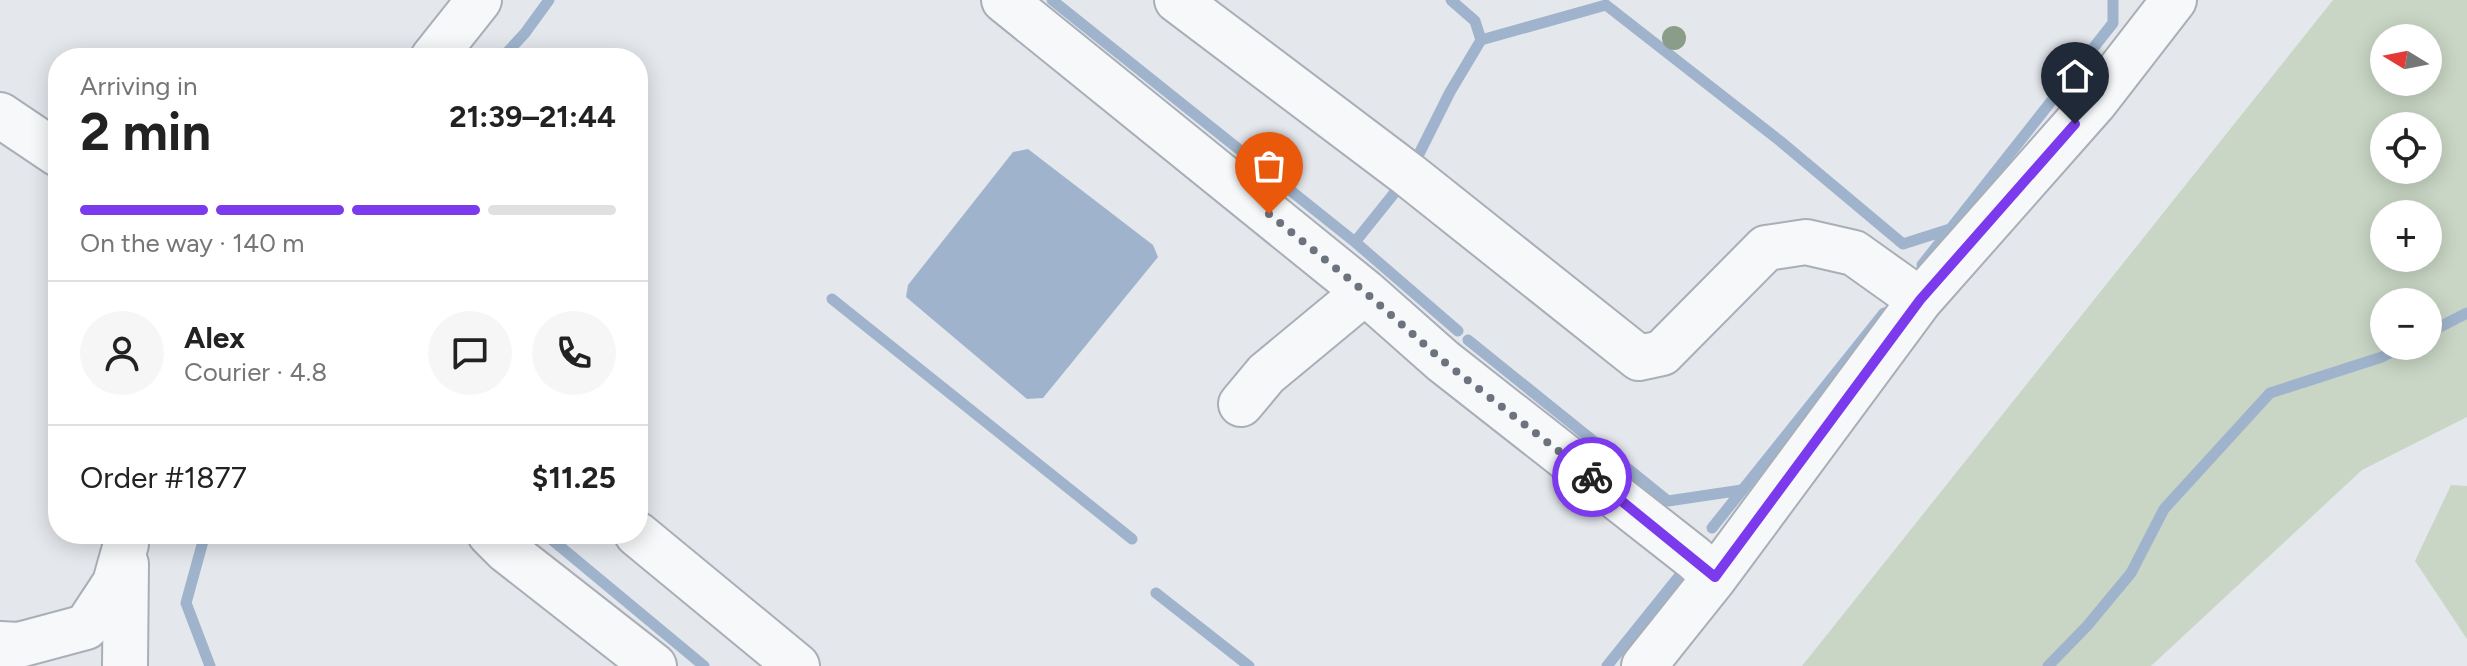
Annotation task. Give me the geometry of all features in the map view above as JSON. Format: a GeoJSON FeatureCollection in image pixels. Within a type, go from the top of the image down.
{"type":"FeatureCollection","features":[{"type":"Feature","properties":{"kind":"lane"},"geometry":{"type":"LineString","coordinates":[[441,48],[479,0]]}},
{"type":"Feature","properties":{"kind":"lane"},"geometry":{"type":"LineString","coordinates":[[1004,0],[1365,292],[1443,361],[1715,577]]}},
{"type":"Feature","properties":{"kind":"lane"},"geometry":{"type":"LineString","coordinates":[[1177,0],[1409,175],[1639,358],[1662,353],[1766,248],[1806,242],[1854,253],[1920,300]]}},
{"type":"Feature","properties":{"kind":"lane"},"geometry":{"type":"LineString","coordinates":[[1644,666],[1715,577],[1920,300],[2095,102],[2174,0]]}},
{"type":"Feature","properties":{"kind":"lane"},"geometry":{"type":"LineString","coordinates":[[0,115],[48,147]]}},
{"type":"Feature","properties":{"kind":"lane"},"geometry":{"type":"LineString","coordinates":[[1241,404],[1266,374],[1365,292]]}},
{"type":"Feature","properties":{"kind":"lane"},"geometry":{"type":"LineString","coordinates":[[648,543],[797,666]]}},
{"type":"Feature","properties":{"kind":"lane"},"geometry":{"type":"LineString","coordinates":[[0,644],[19,645],[86,627],[115,583],[126,544]]}},
{"type":"Feature","properties":{"kind":"lane"},"geometry":{"type":"LineString","coordinates":[[125,666],[127,544]]}},
{"type":"Feature","properties":{"kind":"lane"},"geometry":{"type":"LineString","coordinates":[[500,544],[654,666]]}},
{"type":"Feature","properties":{"kind":"green space"},"geometry":{"type":"Polygon","coordinates":[[[2333,0],[2467,0],[2467,417],[2362,470],[2151,666],[1802,666],[2333,0]]]}},
{"type":"Feature","properties":{"kind":"green space"},"geometry":{"type":"Polygon","coordinates":[[[2451,485],[2467,486],[2467,639],[2415,561],[2451,485]]]}},
{"type":"Feature","properties":{"kind":"water"},"geometry":{"type":"Polygon","coordinates":[[[1028,149],[1153,245],[1158,257],[1043,398],[1027,399],[906,297],[908,285],[1013,152],[1028,149]]]}},
{"type":"Feature","properties":{"kind":"waterway"},"geometry":{"type":"LineString","coordinates":[[511,48],[549,0]]}},
{"type":"Feature","properties":{"kind":"waterway"},"geometry":{"type":"LineString","coordinates":[[1052,0],[1355,242],[1458,331]]}},
{"type":"Feature","properties":{"kind":"waterway"},"geometry":{"type":"LineString","coordinates":[[1413,166],[1450,92],[1481,40],[1475,21],[1451,0]]}},
{"type":"Feature","properties":{"kind":"waterway"},"geometry":{"type":"LineString","coordinates":[[1922,265],[2113,23],[2113,0]]}},
{"type":"Feature","properties":{"kind":"waterway"},"geometry":{"type":"LineString","coordinates":[[1481,40],[1606,5],[1780,141],[1903,244],[1950,229]]}},
{"type":"Feature","properties":{"kind":"waterway"},"geometry":{"type":"LineString","coordinates":[[1355,242],[1404,181]]}},
{"type":"Feature","properties":{"kind":"waterway"},"geometry":{"type":"LineString","coordinates":[[832,299],[1132,539]]}},
{"type":"Feature","properties":{"kind":"waterway"},"geometry":{"type":"LineString","coordinates":[[1712,528],[1884,313]]}},
{"type":"Feature","properties":{"kind":"waterway"},"geometry":{"type":"LineString","coordinates":[[2442,326],[2467,313]]}},
{"type":"Feature","properties":{"kind":"waterway"},"geometry":{"type":"LineString","coordinates":[[1468,340],[1668,501],[1742,490]]}},
{"type":"Feature","properties":{"kind":"waterway"},"geometry":{"type":"LineString","coordinates":[[2048,666],[2087,626],[2131,573],[2164,509],[2270,393],[2373,360]]}},
{"type":"Feature","properties":{"kind":"waterway"},"geometry":{"type":"LineString","coordinates":[[202,544],[186,603],[210,666]]}},
{"type":"Feature","properties":{"kind":"waterway"},"geometry":{"type":"LineString","coordinates":[[557,544],[704,666]]}},
{"type":"Feature","properties":{"kind":"waterway"},"geometry":{"type":"LineString","coordinates":[[1607,666],[1689,564]]}},
{"type":"Feature","properties":{"kind":"waterway"},"geometry":{"type":"LineString","coordinates":[[1156,593],[1249,666]]}},
{"type":"Feature","properties":{"kind":"way so far"},"geometry":{"type":"LineString","coordinates":[[1269,214],[1443,361],[1592,477]]}},
{"type":"Feature","properties":{"kind":"route"},"geometry":{"type":"LineString","coordinates":[[1592,477],[1715,577],[1920,300],[2075,124]]}}]}
